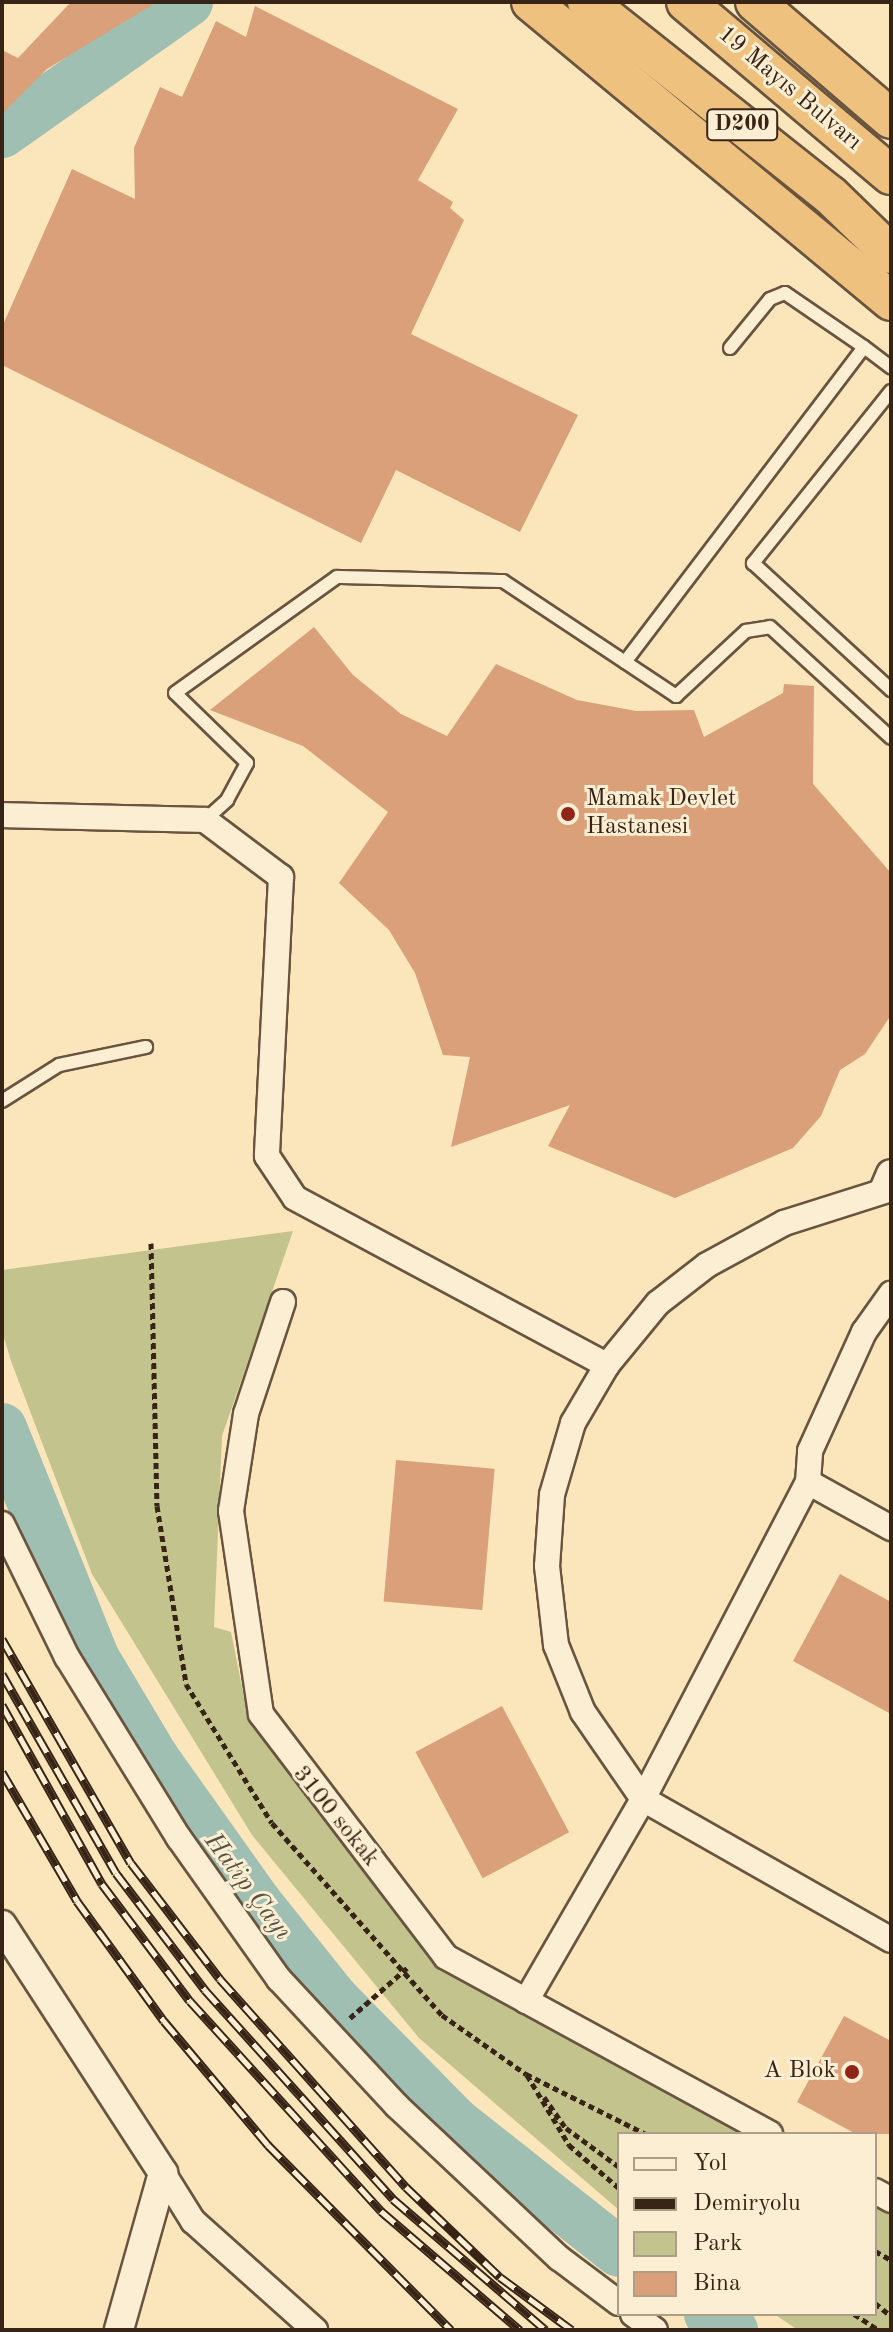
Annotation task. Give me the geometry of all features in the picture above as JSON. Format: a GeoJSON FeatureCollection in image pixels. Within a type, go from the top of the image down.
{"type":"FeatureCollection","features":[{"type":"Feature","properties":{"kind":"highway"},"geometry":{"type":"LineString","coordinates":[[531,2],[891,301]]}},
{"type":"Feature","properties":{"kind":"highway","name":"D200"},"geometry":{"type":"LineString","coordinates":[[587,2],[830,195],[891,254]]}},
{"type":"Feature","properties":{"kind":"highway","name":"19 Mayıs Bulvarı"},"geometry":{"type":"LineString","coordinates":[[686,2],[891,175]]}},
{"type":"Feature","properties":{"kind":"highway"},"geometry":{"type":"LineString","coordinates":[[755,2],[890,116]]}},
{"type":"Feature","properties":{"kind":"street"},"geometry":{"type":"LineString","coordinates":[[2,815],[205,820],[281,877],[267,1156],[295,1198],[607,1365]]}},
{"type":"Feature","properties":{"kind":"street"},"geometry":{"type":"LineString","coordinates":[[889,1183],[784,1223],[707,1265],[658,1303],[607,1365],[573,1423],[552,1495],[547,1566],[556,1645],[583,1712],[643,1799],[891,1940]]}},
{"type":"Feature","properties":{"kind":"street"},"geometry":{"type":"LineString","coordinates":[[526,2001],[643,1799],[808,1482],[810,1451],[864,1332],[891,1294]]}},
{"type":"Feature","properties":{"kind":"street","name":"3100 sokak"},"geometry":{"type":"LineString","coordinates":[[283,1302],[246,1414],[231,1511],[261,1714],[446,1957],[766,2132]]}},
{"type":"Feature","properties":{"kind":"street"},"geometry":{"type":"LineString","coordinates":[[808,1482],[891,1528]]}},
{"type":"Feature","properties":{"kind":"street"},"geometry":{"type":"LineString","coordinates":[[2,1524],[67,1657],[179,1838],[279,1979],[397,2106],[559,2258],[617,2302]]}},
{"type":"Feature","properties":{"kind":"street"},"geometry":{"type":"LineString","coordinates":[[3,1929],[193,2221],[315,2330]]}},
{"type":"Feature","properties":{"kind":"street"},"geometry":{"type":"LineString","coordinates":[[119,2330],[163,2173]]}},
{"type":"Feature","properties":{"kind":"street"},"geometry":{"type":"LineString","coordinates":[[636,2316],[655,2330]]}},
{"type":"Feature","properties":{"kind":"lane"},"geometry":{"type":"LineString","coordinates":[[730,348],[770,299],[785,293],[891,367]]}},
{"type":"Feature","properties":{"kind":"lane"},"geometry":{"type":"LineString","coordinates":[[625,662],[864,347]]}},
{"type":"Feature","properties":{"kind":"lane"},"geometry":{"type":"LineString","coordinates":[[891,391],[753,563],[891,690]]}},
{"type":"Feature","properties":{"kind":"lane"},"geometry":{"type":"LineString","coordinates":[[205,820],[227,800],[247,763],[175,693],[337,577],[503,581],[676,696],[746,631],[770,627],[891,738]]}},
{"type":"Feature","properties":{"kind":"lane"},"geometry":{"type":"LineString","coordinates":[[2,1101],[59,1065],[146,1047]]}},
{"type":"Feature","properties":{"kind":"path"},"geometry":{"type":"LineString","coordinates":[[347,2021],[407,1968]]}},
{"type":"Feature","properties":{"kind":"path"},"geometry":{"type":"LineString","coordinates":[[617,2166],[566,2128],[526,2074],[569,2145],[617,2186]]}},
{"type":"Feature","properties":{"kind":"path"},"geometry":{"type":"LineString","coordinates":[[857,2316],[879,2330]]}},
{"type":"Feature","properties":{"kind":"green space"},"geometry":{"type":"Polygon","coordinates":[[[293,1231],[222,1436],[214,1627],[231,1632],[249,1722],[442,1966],[746,2132],[617,2132],[617,2208],[419,2038],[252,1835],[92,1574],[2,1331],[2,1270],[293,1231]]]}},
{"type":"Feature","properties":{"kind":"green space"},"geometry":{"type":"Polygon","coordinates":[[[877,2203],[891,2211],[891,2330],[798,2330],[777,2316],[877,2316],[877,2203]]]}},
{"type":"Feature","properties":{"kind":"building"},"geometry":{"type":"Polygon","coordinates":[[[71,2],[157,2],[47,69],[2,114],[2,50],[18,58],[71,2]]]}},
{"type":"Feature","properties":{"kind":"building"},"geometry":{"type":"Polygon","coordinates":[[[255,6],[458,109],[418,180],[453,202],[450,208],[464,220],[411,334],[578,415],[520,532],[396,470],[361,543],[2,365],[2,327],[72,169],[135,199],[134,148],[160,87],[182,97],[216,21],[246,37],[255,6]]]}},
{"type":"Feature","properties":{"kind":"building","name":"Mamak Devlet Hastanesi"},"geometry":{"type":"Polygon","coordinates":[[[314,627],[353,675],[401,714],[447,736],[496,664],[577,700],[636,711],[694,710],[704,737],[783,693],[784,684],[814,686],[813,784],[891,873],[891,1015],[865,1054],[840,1070],[821,1116],[793,1148],[675,1198],[548,1146],[570,1105],[451,1147],[470,1057],[443,1055],[415,973],[389,930],[339,883],[388,812],[303,746],[210,710],[314,627]]]}},
{"type":"Feature","properties":{"kind":"building"},"geometry":{"type":"Polygon","coordinates":[[[396,1460],[495,1469],[482,1610],[384,1601],[396,1460]]]}},
{"type":"Feature","properties":{"kind":"building"},"geometry":{"type":"Polygon","coordinates":[[[840,1574],[891,1602],[891,1714],[793,1661],[840,1574]]]}},
{"type":"Feature","properties":{"kind":"building"},"geometry":{"type":"Polygon","coordinates":[[[502,1706],[569,1832],[483,1878],[415,1752],[502,1706]]]}},
{"type":"Feature","properties":{"kind":"building","name":"A Blok"},"geometry":{"type":"Polygon","coordinates":[[[844,2016],[891,2041],[891,2134],[852,2132],[797,2102],[844,2016]]]}},
{"type":"Feature","properties":{"kind":"waterway"},"geometry":{"type":"LineString","coordinates":[[2,133],[188,2]]}},
{"type":"Feature","properties":{"kind":"waterway","name":"Hatip Çayı"},"geometry":{"type":"LineString","coordinates":[[2,1428],[95,1659],[154,1758],[257,1903],[333,1998],[455,2122],[617,2250]]}},
{"type":"Feature","properties":{"kind":"waterway","name":"Hatip Çayı"},"geometry":{"type":"LineString","coordinates":[[712,2316],[733,2330]]}},
{"type":"Feature","properties":{"kind":"railway"},"geometry":{"type":"LineString","coordinates":[[2,1639],[131,1863],[220,1979],[406,2187],[500,2277],[572,2330]]}},
{"type":"Feature","properties":{"kind":"railway"},"geometry":{"type":"LineString","coordinates":[[2,1674],[116,1873],[205,1990],[393,2199],[546,2330]]}},
{"type":"Feature","properties":{"kind":"railway"},"geometry":{"type":"LineString","coordinates":[[2,1705],[102,1884],[190,2001],[381,2211],[520,2330]]}},
{"type":"Feature","properties":{"kind":"railway"},"geometry":{"type":"LineString","coordinates":[[2,1772],[77,1901],[164,2021],[268,2145],[451,2330]]}},
{"type":"Feature","properties":{"kind":"place","name":"Mamak Devlet Hastanesi"},"geometry":{"type":"Point","coordinates":[568,814]}},
{"type":"Feature","properties":{"kind":"place","name":"A Blok"},"geometry":{"type":"Point","coordinates":[852,2072]}}]}
